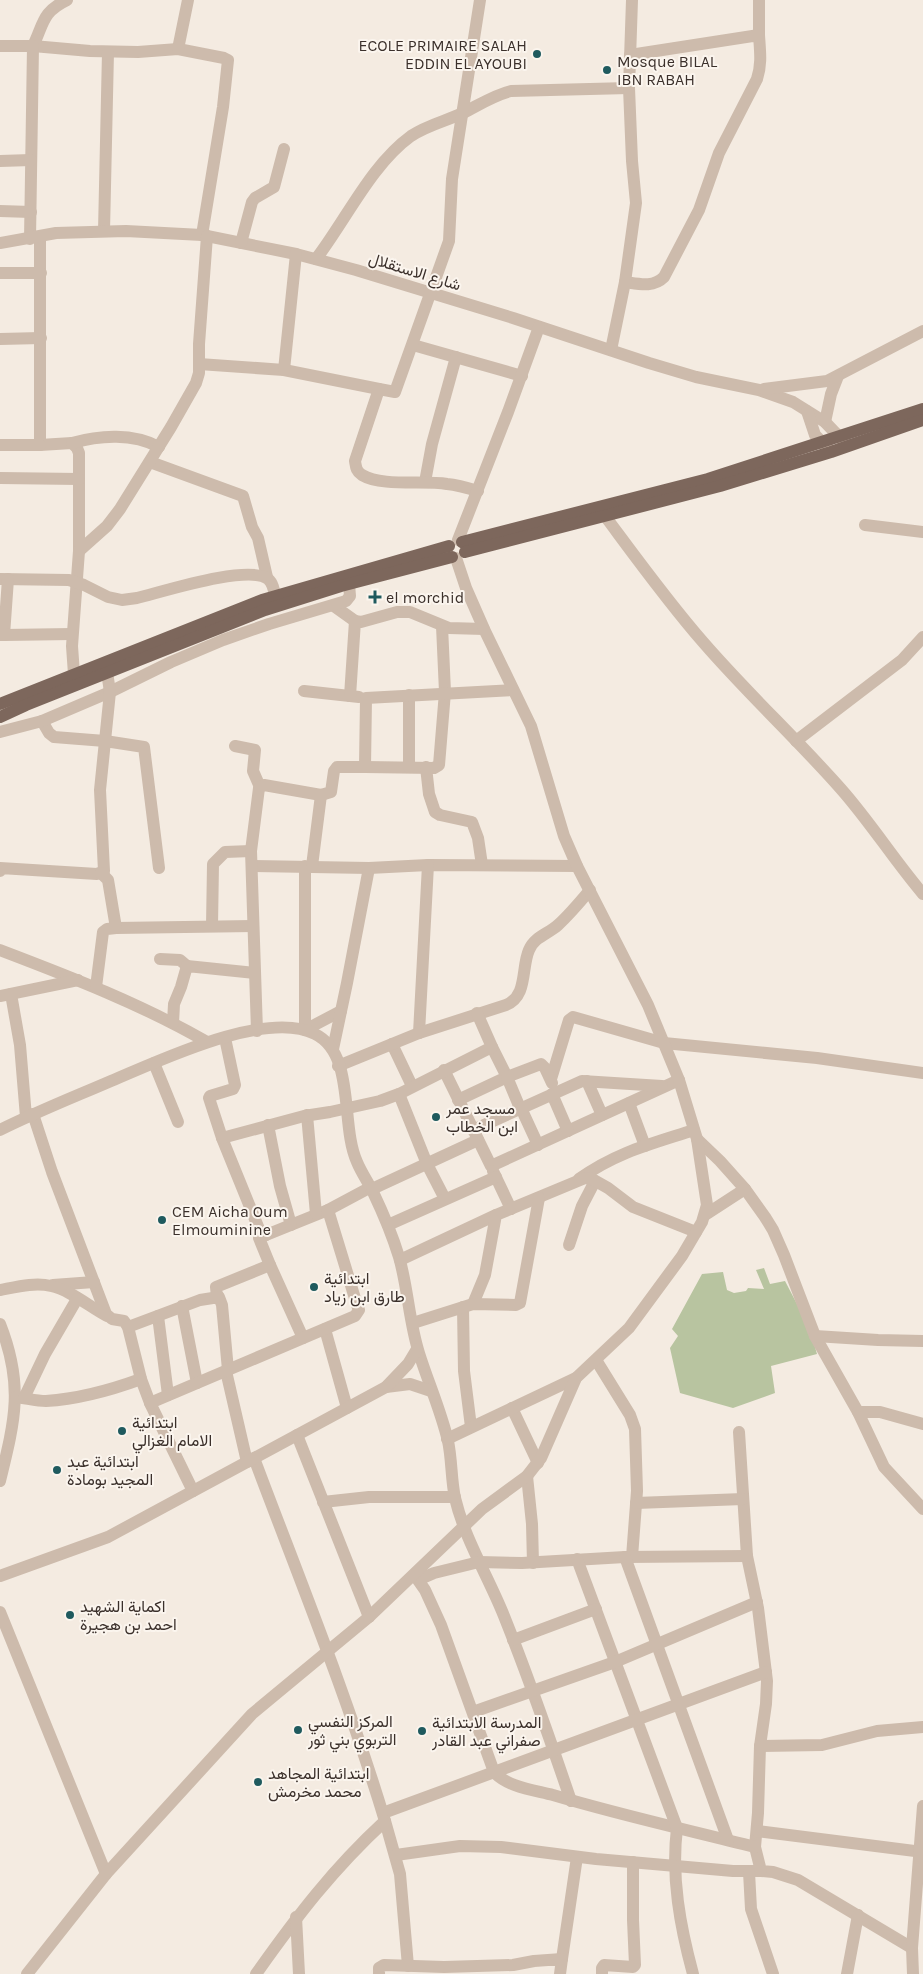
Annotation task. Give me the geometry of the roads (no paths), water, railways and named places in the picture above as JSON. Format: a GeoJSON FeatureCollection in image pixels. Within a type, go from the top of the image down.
{"type":"FeatureCollection","features":[{"type":"Feature","properties":{"kind":"main road"},"geometry":{"type":"LineString","coordinates":[[3,711],[265,610],[457,549],[605,516],[729,483],[831,452],[843,441],[923,409]]}},
{"type":"Feature","properties":{"kind":"main road"},"geometry":{"type":"LineString","coordinates":[[3,711],[74,674],[275,596],[457,549],[708,479],[820,442],[843,441],[923,420]]}},
{"type":"Feature","properties":{"kind":"street"},"geometry":{"type":"LineString","coordinates":[[40,445],[41,273],[31,212],[32,46],[48,13],[56,5],[67,0]]}},
{"type":"Feature","properties":{"kind":"street"},"geometry":{"type":"LineString","coordinates":[[178,49],[188,0]]}},
{"type":"Feature","properties":{"kind":"street"},"geometry":{"type":"LineString","coordinates":[[199,364],[284,370],[395,392],[449,241],[452,179],[480,0]]}},
{"type":"Feature","properties":{"kind":"street"},"geometry":{"type":"LineString","coordinates":[[610,350],[625,282],[636,203],[629,88],[632,0]]}},
{"type":"Feature","properties":{"kind":"street"},"geometry":{"type":"LineString","coordinates":[[625,282],[648,285],[664,277],[699,210],[719,153],[757,79],[761,63],[759,0]]}},
{"type":"Feature","properties":{"kind":"street"},"geometry":{"type":"LineString","coordinates":[[630,55],[760,35]]}},
{"type":"Feature","properties":{"kind":"street"},"geometry":{"type":"LineString","coordinates":[[0,46],[32,46],[108,52],[178,49],[228,60],[205,236],[199,364],[196,383],[150,462],[112,521],[79,551]]}},
{"type":"Feature","properties":{"kind":"street"},"geometry":{"type":"LineString","coordinates":[[104,231],[108,52]]}},
{"type":"Feature","properties":{"kind":"street"},"geometry":{"type":"LineString","coordinates":[[316,259],[374,173],[388,156],[421,130],[463,113],[497,95],[519,89],[629,88]]}},
{"type":"Feature","properties":{"kind":"street"},"geometry":{"type":"LineString","coordinates":[[241,243],[252,202],[274,186],[284,148]]}},
{"type":"Feature","properties":{"kind":"street"},"geometry":{"type":"LineString","coordinates":[[0,161],[31,160]]}},
{"type":"Feature","properties":{"kind":"street"},"geometry":{"type":"LineString","coordinates":[[0,211],[31,212]]}},
{"type":"Feature","properties":{"kind":"street","name":"شارع الاستقلال"},"geometry":{"type":"LineString","coordinates":[[0,243],[56,233],[104,231],[205,236],[296,254],[539,327],[696,377],[760,390],[793,402],[825,422],[843,441]]}},
{"type":"Feature","properties":{"kind":"street"},"geometry":{"type":"LineString","coordinates":[[284,370],[296,254]]}},
{"type":"Feature","properties":{"kind":"street"},"geometry":{"type":"LineString","coordinates":[[0,274],[41,273]]}},
{"type":"Feature","properties":{"kind":"street"},"geometry":{"type":"LineString","coordinates":[[447,1439],[576,1378],[596,1360],[629,1328],[682,1256],[705,1215],[707,1205],[696,1134],[679,1080],[648,1005],[577,866],[557,815],[531,726],[466,588],[457,549],[539,327]]}},
{"type":"Feature","properties":{"kind":"street"},"geometry":{"type":"LineString","coordinates":[[760,390],[811,384],[838,376],[923,331]]}},
{"type":"Feature","properties":{"kind":"street"},"geometry":{"type":"LineString","coordinates":[[0,339],[41,338]]}},
{"type":"Feature","properties":{"kind":"street"},"geometry":{"type":"LineString","coordinates":[[413,345],[522,376]]}},
{"type":"Feature","properties":{"kind":"street"},"geometry":{"type":"LineString","coordinates":[[425,482],[432,444],[456,357]]}},
{"type":"Feature","properties":{"kind":"street"},"geometry":{"type":"LineString","coordinates":[[825,422],[831,394],[838,376]]}},
{"type":"Feature","properties":{"kind":"street"},"geometry":{"type":"LineString","coordinates":[[379,389],[355,461],[356,469],[361,474],[370,478],[389,481],[447,484],[478,491]]}},
{"type":"Feature","properties":{"kind":"street"},"geometry":{"type":"LineString","coordinates":[[807,411],[820,442],[831,452]]}},
{"type":"Feature","properties":{"kind":"street"},"geometry":{"type":"LineString","coordinates":[[0,445],[40,445],[72,443],[96,438],[131,438],[146,441],[159,447]]}},
{"type":"Feature","properties":{"kind":"street"},"geometry":{"type":"LineString","coordinates":[[72,443],[78,448],[79,453],[79,551],[72,634],[74,674]]}},
{"type":"Feature","properties":{"kind":"street"},"geometry":{"type":"LineString","coordinates":[[150,462],[243,496],[252,527],[258,538],[267,578],[271,582],[275,596]]}},
{"type":"Feature","properties":{"kind":"street"},"geometry":{"type":"LineString","coordinates":[[0,478],[79,479]]}},
{"type":"Feature","properties":{"kind":"street"},"geometry":{"type":"LineString","coordinates":[[605,516],[673,607],[704,644],[868,820],[893,857],[923,894]]}},
{"type":"Feature","properties":{"kind":"street"},"geometry":{"type":"LineString","coordinates":[[865,526],[923,532]]}},
{"type":"Feature","properties":{"kind":"street"},"geometry":{"type":"LineString","coordinates":[[72,634],[2,635],[4,579],[77,582],[99,594],[122,600],[225,576],[249,574],[267,578]]}},
{"type":"Feature","properties":{"kind":"street"},"geometry":{"type":"LineString","coordinates":[[0,732],[42,720],[110,692],[171,662],[216,643],[269,624],[334,606],[349,599],[349,584]]}},
{"type":"Feature","properties":{"kind":"street"},"geometry":{"type":"LineString","coordinates":[[334,606],[354,621],[365,622],[397,612],[410,612],[423,616],[442,626],[484,629]]}},
{"type":"Feature","properties":{"kind":"street"},"geometry":{"type":"LineString","coordinates":[[350,696],[354,621]]}},
{"type":"Feature","properties":{"kind":"street"},"geometry":{"type":"LineString","coordinates":[[260,787],[264,786],[321,796],[329,794],[333,790],[336,768],[434,768],[438,765],[445,692],[442,626]]}},
{"type":"Feature","properties":{"kind":"street"},"geometry":{"type":"LineString","coordinates":[[796,741],[902,660],[923,638]]}},
{"type":"Feature","properties":{"kind":"street"},"geometry":{"type":"LineString","coordinates":[[101,873],[105,868],[100,790],[110,692],[107,672]]}},
{"type":"Feature","properties":{"kind":"street"},"geometry":{"type":"LineString","coordinates":[[304,690],[366,698],[445,692],[513,690]]}},
{"type":"Feature","properties":{"kind":"street"},"geometry":{"type":"LineString","coordinates":[[409,695],[409,767]]}},
{"type":"Feature","properties":{"kind":"street"},"geometry":{"type":"LineString","coordinates":[[364,767],[366,698]]}},
{"type":"Feature","properties":{"kind":"street"},"geometry":{"type":"LineString","coordinates":[[3,711],[16,728]]}},
{"type":"Feature","properties":{"kind":"street"},"geometry":{"type":"LineString","coordinates":[[42,720],[54,738],[105,741],[145,748],[158,868]]}},
{"type":"Feature","properties":{"kind":"street"},"geometry":{"type":"LineString","coordinates":[[234,746],[255,750],[253,771],[260,787],[252,851],[257,1031]]}},
{"type":"Feature","properties":{"kind":"street"},"geometry":{"type":"LineString","coordinates":[[426,767],[429,794],[434,810],[440,815],[472,822],[478,838],[482,865]]}},
{"type":"Feature","properties":{"kind":"street"},"geometry":{"type":"LineString","coordinates":[[305,1030],[308,866],[321,796]]}},
{"type":"Feature","properties":{"kind":"street"},"geometry":{"type":"LineString","coordinates":[[212,926],[213,864],[225,852],[252,851]]}},
{"type":"Feature","properties":{"kind":"street"},"geometry":{"type":"LineString","coordinates":[[252,866],[368,868],[428,865],[577,866]]}},
{"type":"Feature","properties":{"kind":"street"},"geometry":{"type":"LineString","coordinates":[[419,1033],[428,865]]}},
{"type":"Feature","properties":{"kind":"street"},"geometry":{"type":"LineString","coordinates":[[0,871],[0,868],[101,873],[108,880],[116,928]]}},
{"type":"Feature","properties":{"kind":"street"},"geometry":{"type":"LineString","coordinates":[[332,1049],[368,868]]}},
{"type":"Feature","properties":{"kind":"street"},"geometry":{"type":"LineString","coordinates":[[338,1066],[419,1033],[514,1000],[522,986],[528,952],[532,944],[561,922],[590,890]]}},
{"type":"Feature","properties":{"kind":"street"},"geometry":{"type":"LineString","coordinates":[[96,987],[103,932],[107,929],[253,926]]}},
{"type":"Feature","properties":{"kind":"street"},"geometry":{"type":"LineString","coordinates":[[0,950],[96,987],[173,1023],[207,1042]]}},
{"type":"Feature","properties":{"kind":"street"},"geometry":{"type":"LineString","coordinates":[[160,959],[180,960],[187,966],[255,973]]}},
{"type":"Feature","properties":{"kind":"street"},"geometry":{"type":"LineString","coordinates":[[173,1023],[174,1004],[187,966]]}},
{"type":"Feature","properties":{"kind":"street"},"geometry":{"type":"LineString","coordinates":[[79,980],[6,995],[20,1045],[29,1116],[107,1316]]}},
{"type":"Feature","properties":{"kind":"street"},"geometry":{"type":"LineString","coordinates":[[305,1030],[340,1011]]}},
{"type":"Feature","properties":{"kind":"street"},"geometry":{"type":"LineString","coordinates":[[477,1013],[538,1145]]}},
{"type":"Feature","properties":{"kind":"street"},"geometry":{"type":"LineString","coordinates":[[551,1080],[567,1026],[572,1018],[664,1043],[817,1058],[923,1073]]}},
{"type":"Feature","properties":{"kind":"street"},"geometry":{"type":"LineString","coordinates":[[0,1130],[29,1116],[207,1042],[277,1028],[305,1030],[324,1039],[332,1049],[343,1082],[351,1147],[372,1188],[388,1225],[400,1260],[418,1349],[447,1439],[455,1497],[479,1562],[513,1640],[571,1801]]}},
{"type":"Feature","properties":{"kind":"street"},"geometry":{"type":"LineString","coordinates":[[225,1038],[235,1085],[233,1089],[210,1096],[209,1098],[222,1138],[261,1234],[266,1235]]}},
{"type":"Feature","properties":{"kind":"street"},"geometry":{"type":"LineString","coordinates":[[392,1044],[412,1086]]}},
{"type":"Feature","properties":{"kind":"street"},"geometry":{"type":"LineString","coordinates":[[222,1138],[307,1115],[367,1105],[399,1094],[492,1047]]}},
{"type":"Feature","properties":{"kind":"street"},"geometry":{"type":"LineString","coordinates":[[154,1064],[178,1122]]}},
{"type":"Feature","properties":{"kind":"street"},"geometry":{"type":"LineString","coordinates":[[458,1100],[540,1064],[545,1068],[551,1080],[568,1131]]}},
{"type":"Feature","properties":{"kind":"street"},"geometry":{"type":"LineString","coordinates":[[444,1070],[511,1209]]}},
{"type":"Feature","properties":{"kind":"street"},"geometry":{"type":"LineString","coordinates":[[388,1225],[445,1199],[538,1145],[679,1080]]}},
{"type":"Feature","properties":{"kind":"street"},"geometry":{"type":"LineString","coordinates":[[303,1338],[259,1238],[322,1212],[427,1164],[521,1108],[554,1093],[587,1081],[665,1086]]}},
{"type":"Feature","properties":{"kind":"street"},"geometry":{"type":"LineString","coordinates":[[587,1081],[602,1115]]}},
{"type":"Feature","properties":{"kind":"street"},"geometry":{"type":"LineString","coordinates":[[399,1094],[427,1164],[445,1199]]}},
{"type":"Feature","properties":{"kind":"street"},"geometry":{"type":"LineString","coordinates":[[629,1103],[645,1146]]}},
{"type":"Feature","properties":{"kind":"street"},"geometry":{"type":"LineString","coordinates":[[150,1403],[355,1316],[359,1310],[322,1212],[307,1115]]}},
{"type":"Feature","properties":{"kind":"street"},"geometry":{"type":"LineString","coordinates":[[268,1125],[280,1186],[291,1224]]}},
{"type":"Feature","properties":{"kind":"street"},"geometry":{"type":"LineString","coordinates":[[400,1260],[496,1215],[540,1198],[578,1179],[608,1160],[645,1146],[696,1134]]}},
{"type":"Feature","properties":{"kind":"street"},"geometry":{"type":"LineString","coordinates":[[696,1134],[745,1189],[773,1230],[815,1336],[858,1412],[884,1466],[923,1509]]}},
{"type":"Feature","properties":{"kind":"street"},"geometry":{"type":"LineString","coordinates":[[578,1179],[595,1180],[633,1207],[696,1232]]}},
{"type":"Feature","properties":{"kind":"street"},"geometry":{"type":"LineString","coordinates":[[569,1245],[582,1206],[595,1180]]}},
{"type":"Feature","properties":{"kind":"street"},"geometry":{"type":"LineString","coordinates":[[705,1215],[745,1189]]}},
{"type":"Feature","properties":{"kind":"street"},"geometry":{"type":"LineString","coordinates":[[413,1323],[468,1306],[516,1305],[520,1303],[540,1198]]}},
{"type":"Feature","properties":{"kind":"street"},"geometry":{"type":"LineString","coordinates":[[471,1427],[464,1371],[468,1306],[485,1275],[496,1215]]}},
{"type":"Feature","properties":{"kind":"street"},"geometry":{"type":"LineString","coordinates":[[270,1264],[216,1287],[222,1305],[227,1370],[250,1460],[328,1652],[370,1770],[396,1855],[400,1874],[408,1966]]}},
{"type":"Feature","properties":{"kind":"street"},"geometry":{"type":"LineString","coordinates":[[0,1290],[20,1286],[94,1282]]}},
{"type":"Feature","properties":{"kind":"street"},"geometry":{"type":"LineString","coordinates":[[50,1285],[112,1319],[121,1319],[128,1327],[140,1379],[193,1491]]}},
{"type":"Feature","properties":{"kind":"street"},"geometry":{"type":"LineString","coordinates":[[128,1327],[182,1306],[218,1297]]}},
{"type":"Feature","properties":{"kind":"street"},"geometry":{"type":"LineString","coordinates":[[0,1481],[20,1397],[76,1299]]}},
{"type":"Feature","properties":{"kind":"street"},"geometry":{"type":"LineString","coordinates":[[182,1306],[197,1383]]}},
{"type":"Feature","properties":{"kind":"street"},"geometry":{"type":"LineString","coordinates":[[158,1316],[168,1395]]}},
{"type":"Feature","properties":{"kind":"street"},"geometry":{"type":"LineString","coordinates":[[0,1324],[5,1354],[20,1397]]}},
{"type":"Feature","properties":{"kind":"street"},"geometry":{"type":"LineString","coordinates":[[325,1329],[347,1408]]}},
{"type":"Feature","properties":{"kind":"street"},"geometry":{"type":"LineString","coordinates":[[815,1336],[923,1341]]}},
{"type":"Feature","properties":{"kind":"street"},"geometry":{"type":"LineString","coordinates":[[0,1576],[108,1537],[386,1387],[408,1364],[418,1349]]}},
{"type":"Feature","properties":{"kind":"street"},"geometry":{"type":"LineString","coordinates":[[596,1360],[630,1415],[635,1429],[636,1503],[628,1557],[678,1704],[728,1840]]}},
{"type":"Feature","properties":{"kind":"street"},"geometry":{"type":"LineString","coordinates":[[30,1973],[106,1874],[252,1714],[415,1577],[482,1509],[527,1476],[538,1462],[554,1431],[576,1378]]}},
{"type":"Feature","properties":{"kind":"street"},"geometry":{"type":"LineString","coordinates":[[20,1397],[46,1401],[72,1398],[89,1395],[140,1379]]}},
{"type":"Feature","properties":{"kind":"street"},"geometry":{"type":"LineString","coordinates":[[386,1387],[410,1384],[431,1391]]}},
{"type":"Feature","properties":{"kind":"street"},"geometry":{"type":"LineString","coordinates":[[512,1408],[538,1462]]}},
{"type":"Feature","properties":{"kind":"street"},"geometry":{"type":"LineString","coordinates":[[858,1412],[880,1412],[923,1424]]}},
{"type":"Feature","properties":{"kind":"street"},"geometry":{"type":"LineString","coordinates":[[740,1432],[747,1556],[757,1602],[766,1672],[766,1704],[760,1746],[755,1847],[759,1858],[755,1872],[751,1909],[773,1974]]}},
{"type":"Feature","properties":{"kind":"street"},"geometry":{"type":"LineString","coordinates":[[297,1435],[369,1617]]}},
{"type":"Feature","properties":{"kind":"street"},"geometry":{"type":"LineString","coordinates":[[527,1476],[532,1524],[533,1563]]}},
{"type":"Feature","properties":{"kind":"street"},"geometry":{"type":"LineString","coordinates":[[323,1502],[369,1497],[455,1497]]}},
{"type":"Feature","properties":{"kind":"street"},"geometry":{"type":"LineString","coordinates":[[636,1503],[743,1499]]}},
{"type":"Feature","properties":{"kind":"street"},"geometry":{"type":"LineString","coordinates":[[415,1577],[479,1562],[533,1563],[628,1557],[747,1556]]}},
{"type":"Feature","properties":{"kind":"street"},"geometry":{"type":"LineString","coordinates":[[578,1559],[676,1828],[674,1866],[676,1893],[693,1974]]}},
{"type":"Feature","properties":{"kind":"street"},"geometry":{"type":"LineString","coordinates":[[415,1577],[425,1590],[441,1625],[494,1772],[503,1780],[624,1816],[755,1847]]}},
{"type":"Feature","properties":{"kind":"street"},"geometry":{"type":"LineString","coordinates":[[473,1712],[615,1662],[757,1602]]}},
{"type":"Feature","properties":{"kind":"street"},"geometry":{"type":"LineString","coordinates":[[513,1640],[596,1609]]}},
{"type":"Feature","properties":{"kind":"street"},"geometry":{"type":"LineString","coordinates":[[0,1612],[106,1874]]}},
{"type":"Feature","properties":{"kind":"street"},"geometry":{"type":"LineString","coordinates":[[256,1974],[296,1918],[334,1872],[384,1817],[494,1772],[766,1672]]}},
{"type":"Feature","properties":{"kind":"street"},"geometry":{"type":"LineString","coordinates":[[760,1746],[822,1745],[876,1730],[923,1727]]}},
{"type":"Feature","properties":{"kind":"street"},"geometry":{"type":"LineString","coordinates":[[916,1972],[912,1948],[921,1852],[923,1806]]}},
{"type":"Feature","properties":{"kind":"street"},"geometry":{"type":"LineString","coordinates":[[757,1831],[921,1852]]}},
{"type":"Feature","properties":{"kind":"street"},"geometry":{"type":"LineString","coordinates":[[396,1855],[436,1848],[483,1847],[674,1866],[773,1872],[798,1880],[912,1948]]}},
{"type":"Feature","properties":{"kind":"street"},"geometry":{"type":"LineString","coordinates":[[560,1974],[578,1857]]}},
{"type":"Feature","properties":{"kind":"street"},"geometry":{"type":"LineString","coordinates":[[602,1974],[604,1965],[633,1967],[635,1965],[633,1862]]}},
{"type":"Feature","properties":{"kind":"street"},"geometry":{"type":"LineString","coordinates":[[847,1974],[858,1915]]}},
{"type":"Feature","properties":{"kind":"street"},"geometry":{"type":"LineString","coordinates":[[296,1918],[299,1974]]}},
{"type":"Feature","properties":{"kind":"street"},"geometry":{"type":"LineString","coordinates":[[378,1974],[379,1968],[382,1965],[513,1965],[562,1959]]}},
{"type":"Feature","properties":{"kind":"place","name":"ECOLE PRIMAIRE SALAH EDDIN EL AYOUBI"},"geometry":{"type":"Point","coordinates":[537,54]}},
{"type":"Feature","properties":{"kind":"place","name":"Mosque BILAL IBN RABAH"},"geometry":{"type":"Point","coordinates":[607,70]}},
{"type":"Feature","properties":{"kind":"place","name":"el morchid"},"geometry":{"type":"Point","coordinates":[375,597]}},
{"type":"Feature","properties":{"kind":"place","name":"مسجد عمر ابن الخطاب"},"geometry":{"type":"Point","coordinates":[436,1117]}},
{"type":"Feature","properties":{"kind":"place","name":"CEM Aicha Oum Elmouminine"},"geometry":{"type":"Point","coordinates":[162,1220]}},
{"type":"Feature","properties":{"kind":"place","name":"ابتدائية طارق ابن زياد"},"geometry":{"type":"Point","coordinates":[314,1287]}},
{"type":"Feature","properties":{"kind":"place","name":"ابتدائية الامام الغزالي"},"geometry":{"type":"Point","coordinates":[122,1431]}},
{"type":"Feature","properties":{"kind":"place","name":"ابتدائية عبد المجيد بومادة"},"geometry":{"type":"Point","coordinates":[57,1470]}},
{"type":"Feature","properties":{"kind":"place","name":"اكماية الشهيد احمد بن هجيرة"},"geometry":{"type":"Point","coordinates":[70,1615]}},
{"type":"Feature","properties":{"kind":"place","name":"المركز النفسي التربوي بني ثور"},"geometry":{"type":"Point","coordinates":[298,1730]}},
{"type":"Feature","properties":{"kind":"place","name":"المدرسة الابتدائية صفراني عبد القادر"},"geometry":{"type":"Point","coordinates":[422,1731]}},
{"type":"Feature","properties":{"kind":"place","name":"ابتدائية المجاهد محمد مخرمش"},"geometry":{"type":"Point","coordinates":[258,1782]}}]}
